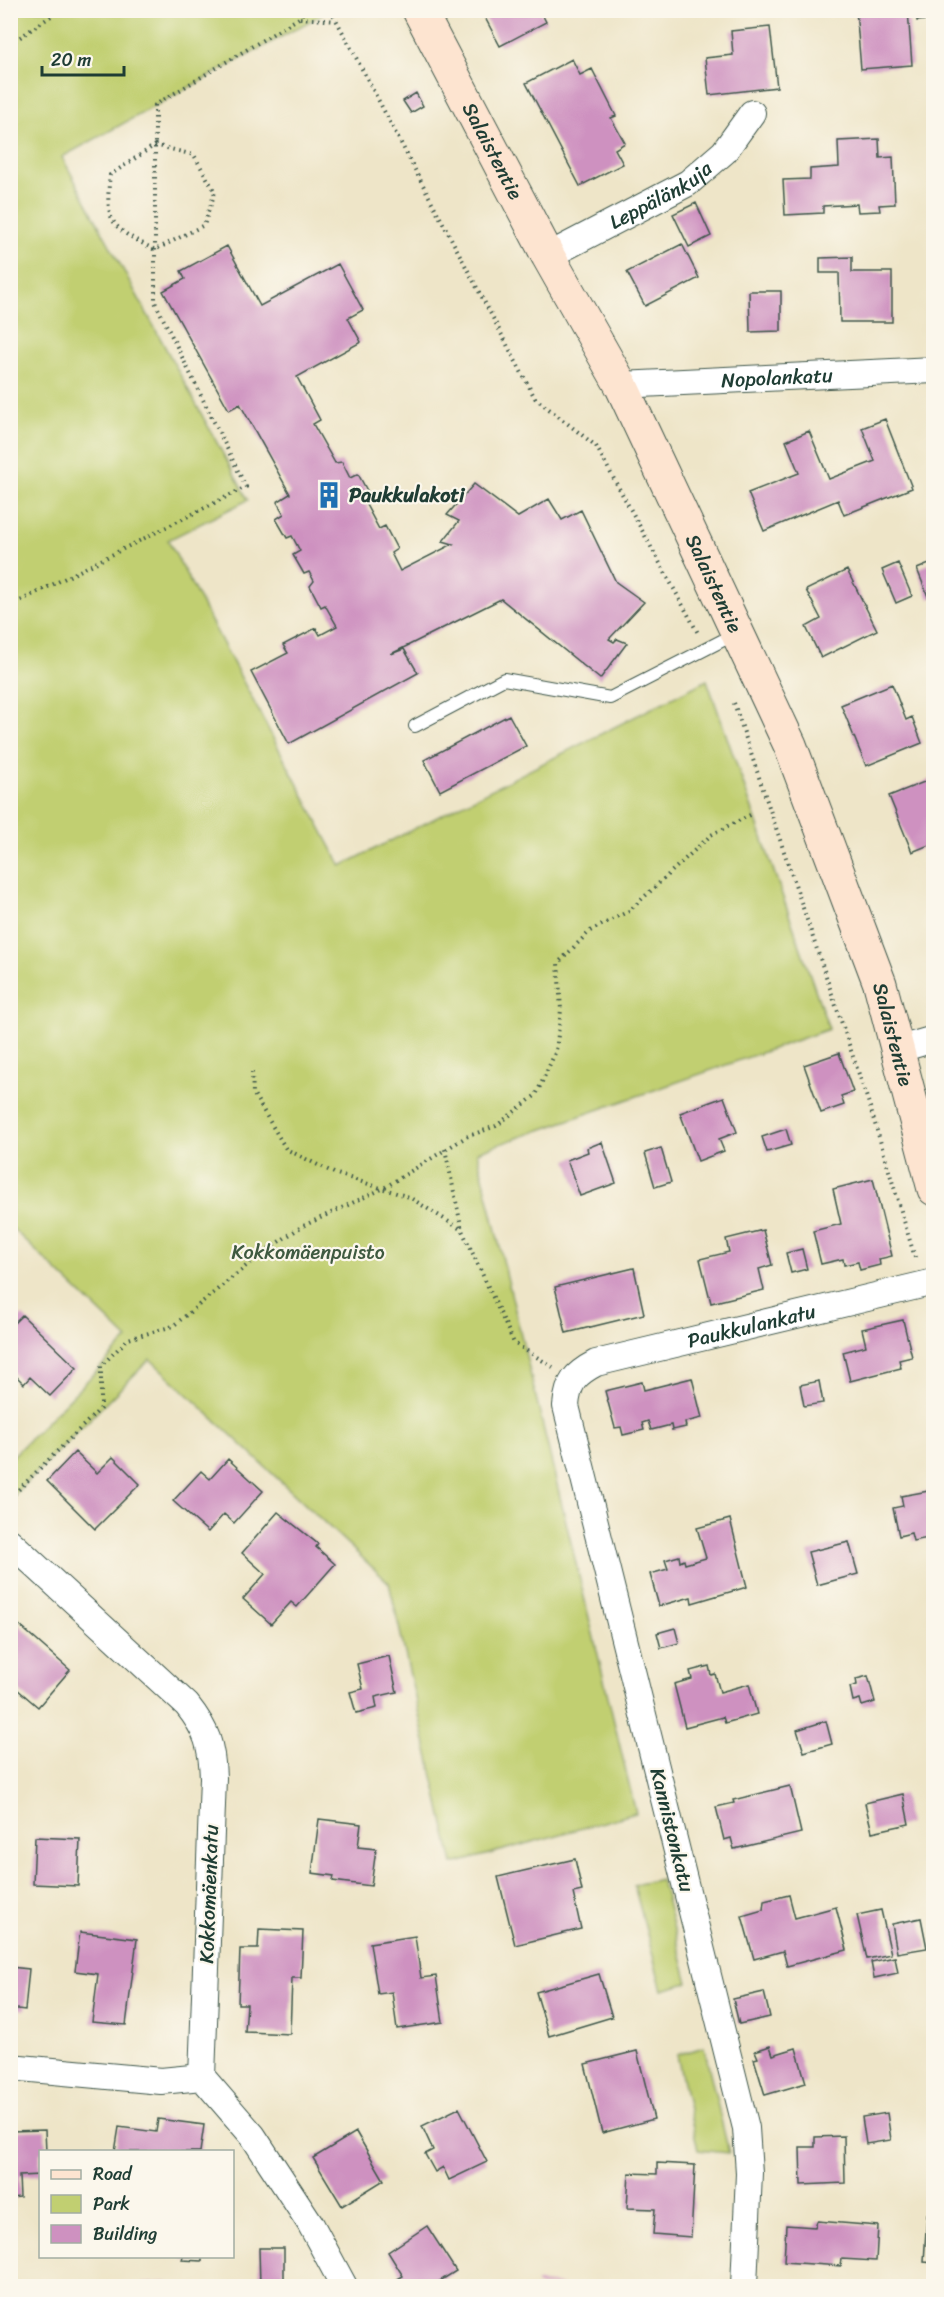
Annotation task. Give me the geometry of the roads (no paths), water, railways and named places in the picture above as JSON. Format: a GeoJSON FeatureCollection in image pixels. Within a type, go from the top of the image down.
{"type":"FeatureCollection","features":[{"type":"Feature","properties":{"kind":"street","name":"Salaistentie"},"geometry":{"type":"LineString","coordinates":[[419,10],[548,256],[621,385],[795,756],[880,984],[933,1189]]}},
{"type":"Feature","properties":{"kind":"street","name":"Leppälänkuja"},"geometry":{"type":"LineString","coordinates":[[548,256],[688,183],[724,152],[752,113]]}},
{"type":"Feature","properties":{"kind":"street","name":"Nopolankatu"},"geometry":{"type":"LineString","coordinates":[[621,385],[933,370]]}},
{"type":"Feature","properties":{"kind":"street"},"geometry":{"type":"LineString","coordinates":[[896,1050],[933,1039]]}},
{"type":"Feature","properties":{"kind":"street","name":"Paukkulankatu"},"geometry":{"type":"LineString","coordinates":[[572,1378],[596,1363],[933,1282]]}},
{"type":"Feature","properties":{"kind":"street","name":"Kannistonkatu"},"geometry":{"type":"LineString","coordinates":[[572,1378],[566,1407],[746,2128],[749,2173],[744,2286]]}},
{"type":"Feature","properties":{"kind":"street","name":"Kokkomäenkatu"},"geometry":{"type":"LineString","coordinates":[[10,1542],[186,1706],[202,1725],[212,1752],[202,2077]]}},
{"type":"Feature","properties":{"kind":"street"},"geometry":{"type":"LineString","coordinates":[[10,2067],[161,2081],[202,2077],[253,2136],[310,2223],[344,2286]]}},
{"type":"Feature","properties":{"kind":"lane"},"geometry":{"type":"LineString","coordinates":[[415,726],[504,679],[610,698],[739,633]]}},
{"type":"Feature","properties":{"kind":"place","name":"Paukkulakoti"},"geometry":{"type":"Point","coordinates":[329,495]}},
{"type":"Feature","properties":{"kind":"park label","name":"Kokkomäenpuisto"},"geometry":{"type":"Point","coordinates":[308,1252]}}]}
